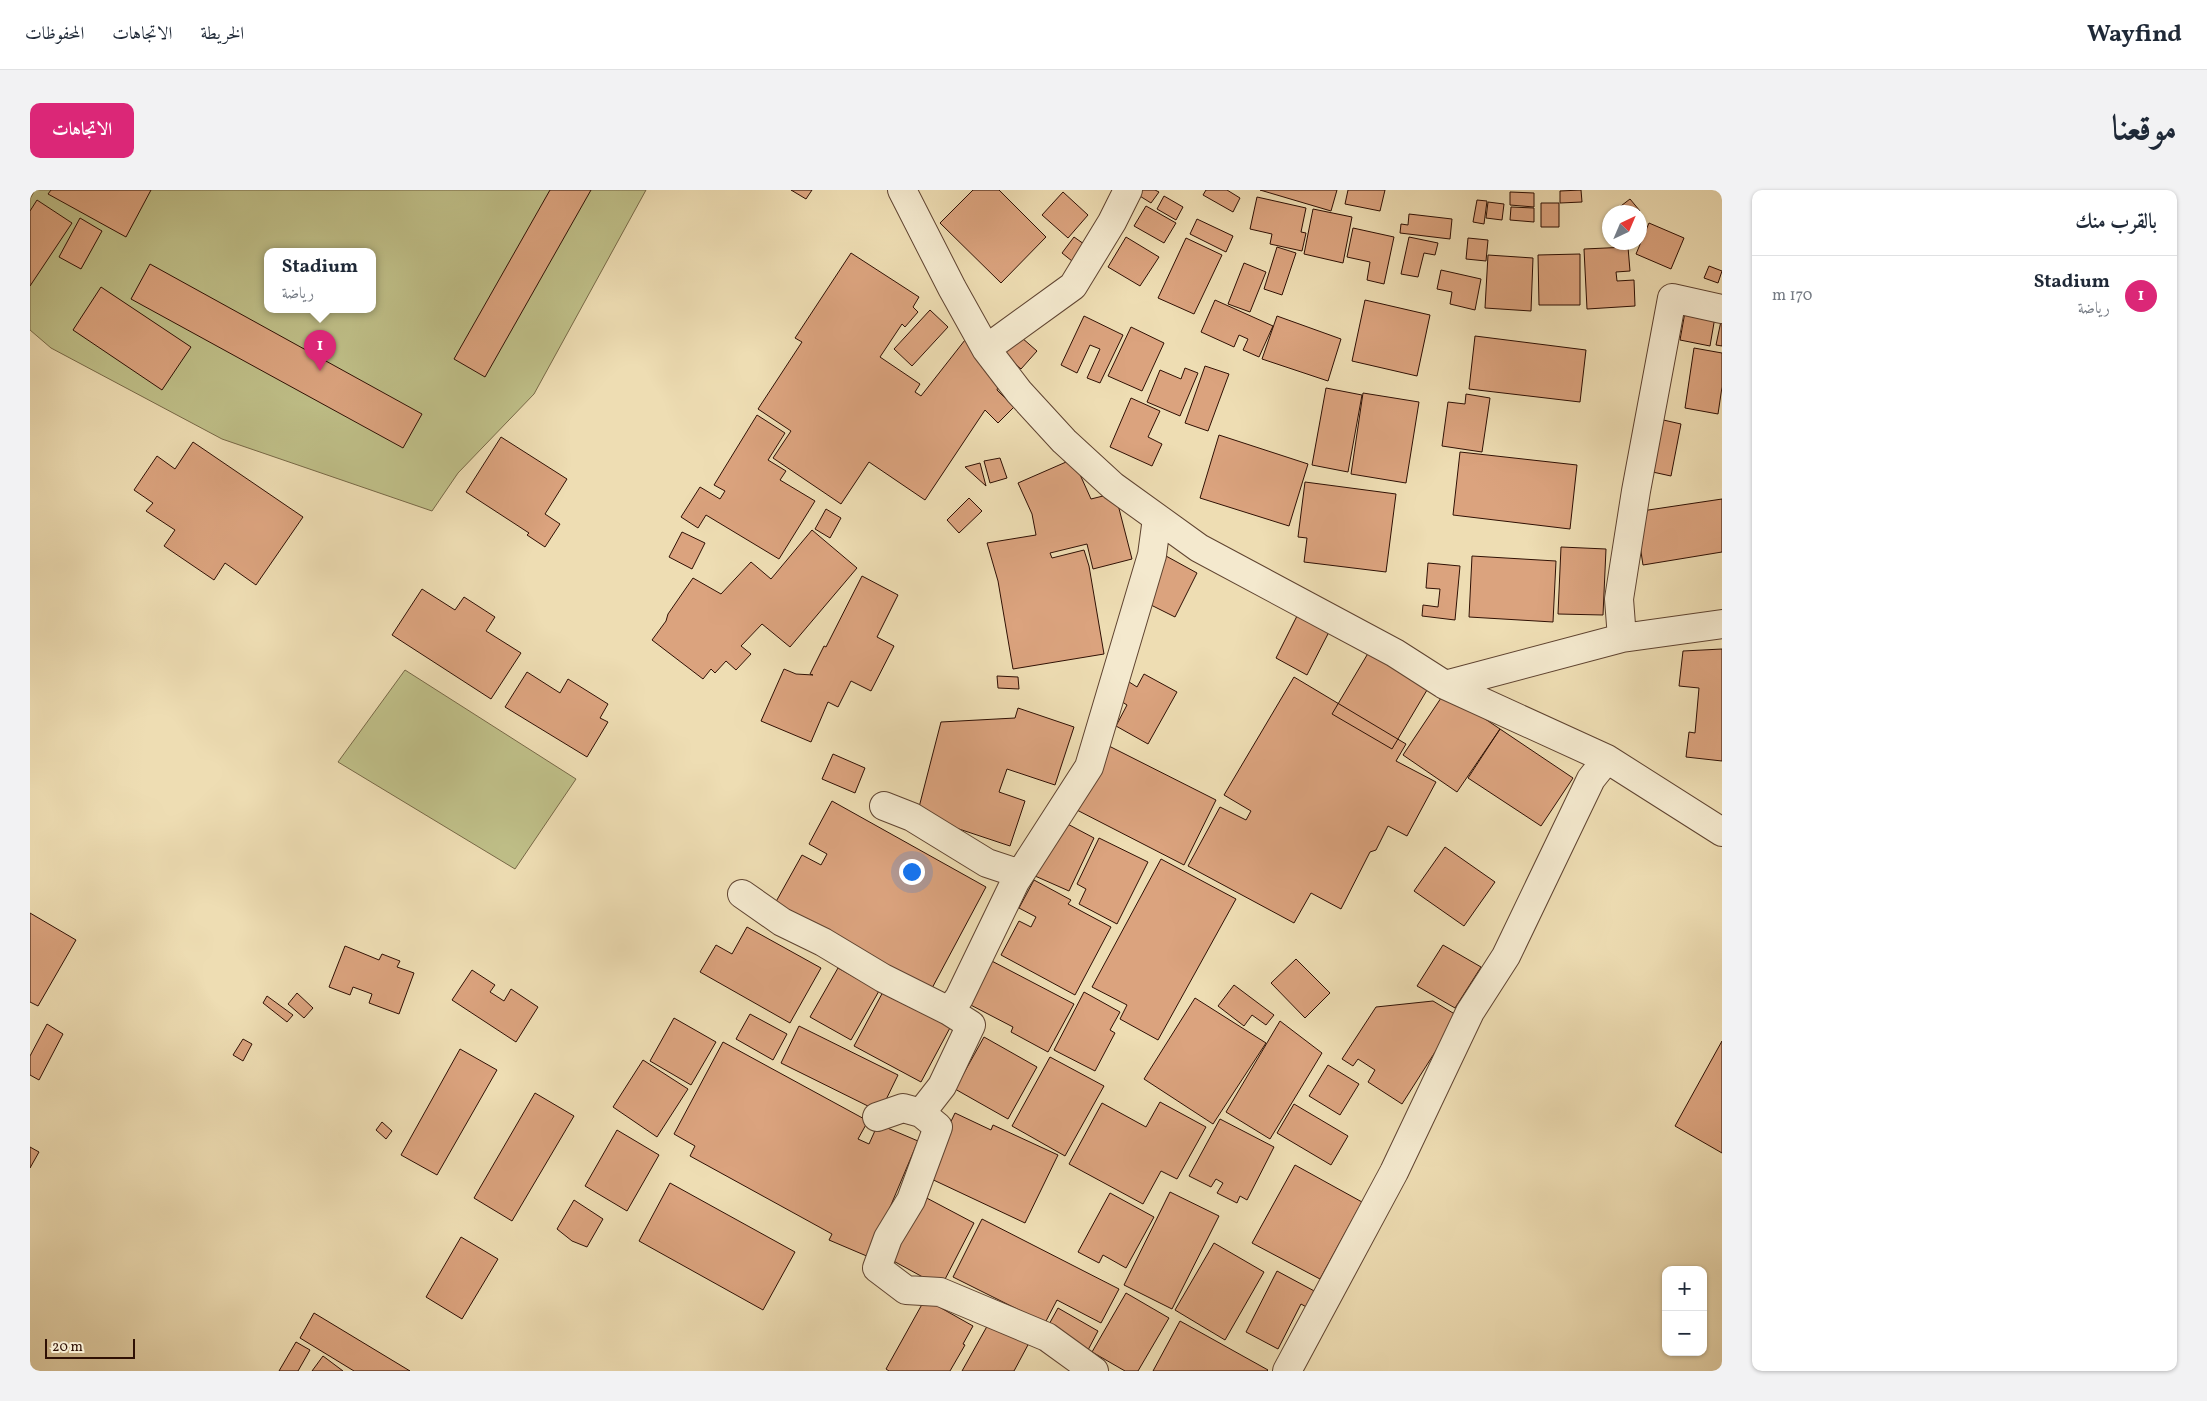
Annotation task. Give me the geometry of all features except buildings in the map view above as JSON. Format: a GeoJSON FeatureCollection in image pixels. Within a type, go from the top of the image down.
{"type":"FeatureCollection","features":[{"type":"Feature","properties":{"kind":"street"},"geometry":{"type":"LineString","coordinates":[[902,190],[952,288],[986,349],[1019,392],[1064,441],[1113,486],[1198,548],[1395,653],[1445,685],[1607,759],[1722,832]]}},
{"type":"Feature","properties":{"kind":"street"},"geometry":{"type":"LineString","coordinates":[[986,349],[1073,286],[1112,222],[1128,190]]}},
{"type":"Feature","properties":{"kind":"street"},"geometry":{"type":"LineString","coordinates":[[1622,638],[1619,599],[1636,492],[1672,298],[1722,309]]}},
{"type":"Feature","properties":{"kind":"street"},"geometry":{"type":"LineString","coordinates":[[950,1011],[959,998],[1020,874],[1089,767],[1152,555],[1157,518]]}},
{"type":"Feature","properties":{"kind":"street"},"geometry":{"type":"LineString","coordinates":[[1445,685],[1622,638],[1722,624]]}},
{"type":"Feature","properties":{"kind":"street"},"geometry":{"type":"LineString","coordinates":[[1287,1371],[1394,1172],[1470,1012],[1506,956],[1592,779],[1607,759]]}},
{"type":"Feature","properties":{"kind":"street"},"geometry":{"type":"LineString","coordinates":[[884,806],[912,817],[987,863],[1020,874]]}},
{"type":"Feature","properties":{"kind":"street"},"geometry":{"type":"LineString","coordinates":[[742,894],[782,922],[823,942],[882,978],[950,1011],[971,1025],[942,1086],[921,1113]]}},
{"type":"Feature","properties":{"kind":"street"},"geometry":{"type":"LineString","coordinates":[[877,1117],[903,1108],[921,1113],[938,1127],[911,1200],[888,1238],[877,1268],[906,1290],[940,1292],[1047,1338],[1094,1371]]}},
{"type":"Feature","properties":{"kind":"green space"},"geometry":{"type":"Polygon","coordinates":[[[35,190],[646,190],[534,394],[458,473],[432,511],[222,439],[51,348],[30,330],[30,199],[35,190]]]}},
{"type":"Feature","properties":{"kind":"green space"},"geometry":{"type":"Polygon","coordinates":[[[405,670],[576,779],[515,869],[338,762],[405,670]]]}},
{"type":"Feature","properties":{"kind":"place","name":"Stadium"},"geometry":{"type":"Point","coordinates":[320,371]}}]}
